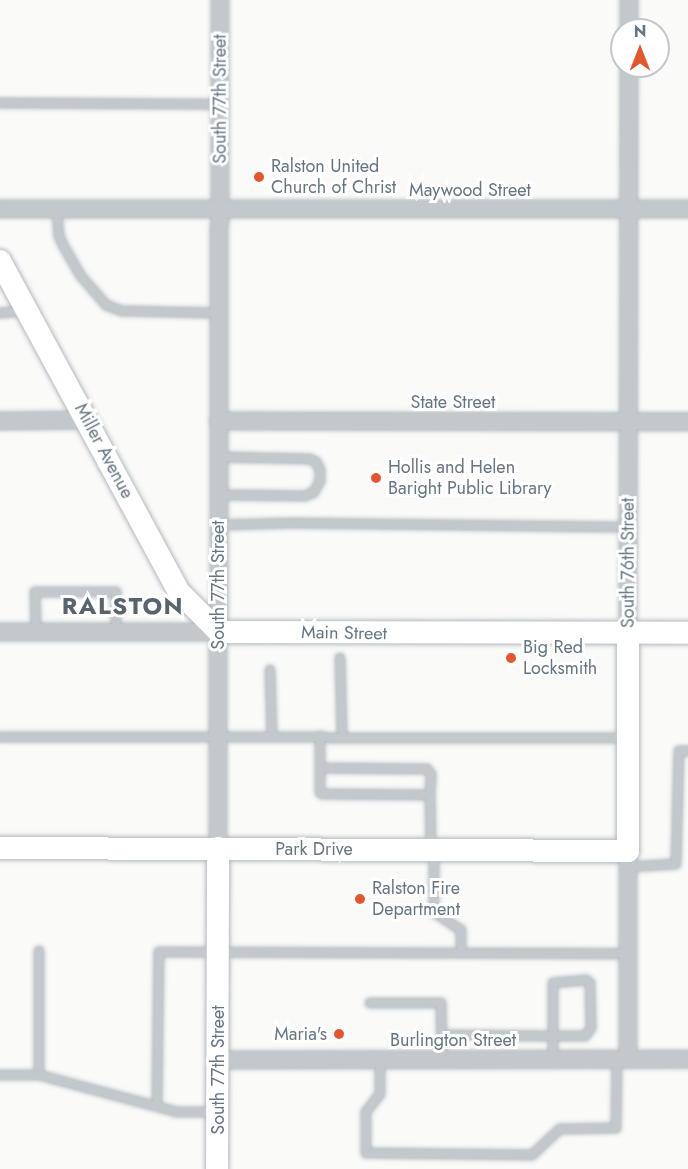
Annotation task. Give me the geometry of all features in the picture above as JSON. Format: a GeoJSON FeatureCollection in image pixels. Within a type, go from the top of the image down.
{"type":"FeatureCollection","features":[{"type":"Feature","properties":{"kind":"street","name":"South 77th Street"},"geometry":{"type":"LineString","coordinates":[[217,1169],[220,0]]}},
{"type":"Feature","properties":{"kind":"street"},"geometry":{"type":"LineString","coordinates":[[629,0],[629,18]]}},
{"type":"Feature","properties":{"kind":"street","name":"South 76th Street"},"geometry":{"type":"LineString","coordinates":[[622,1059],[628,954],[629,78]]}},
{"type":"Feature","properties":{"kind":"street","name":"Maywood Street"},"geometry":{"type":"LineString","coordinates":[[0,209],[688,209]]}},
{"type":"Feature","properties":{"kind":"street","name":"Miller Avenue"},"geometry":{"type":"LineString","coordinates":[[0,261],[179,592],[219,632]]}},
{"type":"Feature","properties":{"kind":"street"},"geometry":{"type":"LineString","coordinates":[[0,421],[87,420]]}},
{"type":"Feature","properties":{"kind":"street","name":"State Street"},"geometry":{"type":"LineString","coordinates":[[218,421],[688,422]]}},
{"type":"Feature","properties":{"kind":"street","name":"Main Street"},"geometry":{"type":"LineString","coordinates":[[0,632],[688,633]]}},
{"type":"Feature","properties":{"kind":"street","name":"Park Drive"},"geometry":{"type":"LineString","coordinates":[[0,849],[433,849],[628,859]]}},
{"type":"Feature","properties":{"kind":"street","name":"Burlington Street"},"geometry":{"type":"LineString","coordinates":[[218,1060],[688,1059]]}},
{"type":"Feature","properties":{"kind":"lane"},"geometry":{"type":"LineString","coordinates":[[0,103],[220,104]]}},
{"type":"Feature","properties":{"kind":"lane"},"geometry":{"type":"LineString","coordinates":[[57,209],[59,236],[63,245],[90,289],[112,309],[122,312],[219,313]]}},
{"type":"Feature","properties":{"kind":"lane"},"geometry":{"type":"LineString","coordinates":[[0,313],[27,311]]}},
{"type":"Feature","properties":{"kind":"lane"},"geometry":{"type":"LineString","coordinates":[[219,457],[310,459],[316,462],[321,470],[320,481],[314,492],[305,496],[219,495]]}},
{"type":"Feature","properties":{"kind":"lane"},"geometry":{"type":"LineString","coordinates":[[219,525],[293,523],[628,527]]}},
{"type":"Feature","properties":{"kind":"lane"},"geometry":{"type":"LineString","coordinates":[[36,632],[35,592],[116,592],[116,632]]}},
{"type":"Feature","properties":{"kind":"lane"},"geometry":{"type":"LineString","coordinates":[[340,658],[342,737]]}},
{"type":"Feature","properties":{"kind":"lane"},"geometry":{"type":"LineString","coordinates":[[270,670],[272,736]]}},
{"type":"Feature","properties":{"kind":"lane"},"geometry":{"type":"LineString","coordinates":[[320,736],[321,792],[327,796],[430,795]]}},
{"type":"Feature","properties":{"kind":"lane"},"geometry":{"type":"LineString","coordinates":[[0,737],[628,738]]}},
{"type":"Feature","properties":{"kind":"lane"},"geometry":{"type":"LineString","coordinates":[[628,859],[676,864],[679,751],[688,751]]}},
{"type":"Feature","properties":{"kind":"lane"},"geometry":{"type":"LineString","coordinates":[[321,768],[427,769],[430,774],[434,912],[460,930],[461,953]]}},
{"type":"Feature","properties":{"kind":"lane"},"geometry":{"type":"LineString","coordinates":[[39,951],[39,1074]]}},
{"type":"Feature","properties":{"kind":"lane"},"geometry":{"type":"LineString","coordinates":[[157,1106],[159,952],[628,954]]}},
{"type":"Feature","properties":{"kind":"lane"},"geometry":{"type":"LineString","coordinates":[[442,1035],[554,1036],[585,1036],[591,1028],[590,983],[586,980],[553,983],[554,1036],[554,1060]]}},
{"type":"Feature","properties":{"kind":"lane"},"geometry":{"type":"LineString","coordinates":[[370,1003],[441,1003],[442,1060]]}},
{"type":"Feature","properties":{"kind":"lane"},"geometry":{"type":"LineString","coordinates":[[380,1060],[380,1094],[366,1112],[366,1153],[532,1155],[560,1129],[616,1128],[622,1059]]}},
{"type":"Feature","properties":{"kind":"lane"},"geometry":{"type":"LineString","coordinates":[[0,1074],[39,1074],[177,1112],[218,1112]]}},
{"type":"Feature","properties":{"kind":"place","name":"Ralston United Church of Christ"},"geometry":{"type":"Point","coordinates":[259,177]}},
{"type":"Feature","properties":{"kind":"place","name":"Hollis and Helen Baright Public Library"},"geometry":{"type":"Point","coordinates":[376,478]}},
{"type":"Feature","properties":{"kind":"place","name":"Big Red Locksmith"},"geometry":{"type":"Point","coordinates":[511,658]}},
{"type":"Feature","properties":{"kind":"place","name":"Ralston Fire Department"},"geometry":{"type":"Point","coordinates":[360,899]}},
{"type":"Feature","properties":{"kind":"place","name":"Maria's"},"geometry":{"type":"Point","coordinates":[339,1034]}},
{"type":"Feature","properties":{"kind":"district","name":"RALSTON"},"geometry":{"type":"Point","coordinates":[123,606]}}]}
